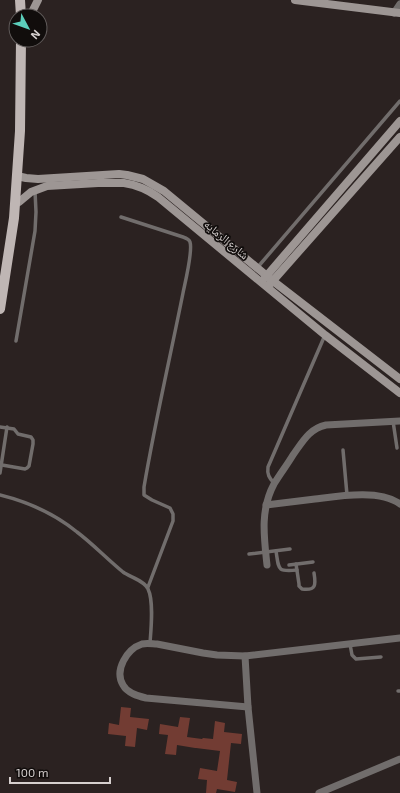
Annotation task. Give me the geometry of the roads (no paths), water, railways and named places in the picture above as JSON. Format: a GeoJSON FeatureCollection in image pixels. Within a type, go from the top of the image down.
{"type":"FeatureCollection","features":[{"type":"Feature","properties":{"kind":"main road"},"geometry":{"type":"LineString","coordinates":[[0,309],[14,218],[20,130],[21,48]]}},
{"type":"Feature","properties":{"kind":"street"},"geometry":{"type":"LineString","coordinates":[[298,0],[397,13],[400,4]]}},
{"type":"Feature","properties":{"kind":"street"},"geometry":{"type":"LineString","coordinates":[[267,282],[400,121]]}},
{"type":"Feature","properties":{"kind":"street"},"geometry":{"type":"LineString","coordinates":[[267,282],[400,137]]}},
{"type":"Feature","properties":{"kind":"street","name":"شارع الرمايه"},"geometry":{"type":"LineString","coordinates":[[17,176],[38,179],[119,174],[143,179],[157,186],[257,268],[267,282],[325,336],[400,393]]}},
{"type":"Feature","properties":{"kind":"street","name":"شارع الرمايه"},"geometry":{"type":"LineString","coordinates":[[15,203],[19,202],[27,194],[35,190],[53,185],[124,183],[139,186],[158,197],[251,274],[267,282],[400,379]]}},
{"type":"Feature","properties":{"kind":"street"},"geometry":{"type":"LineString","coordinates":[[267,565],[263,528],[266,505],[274,483],[305,438],[317,428],[326,425],[397,421]]}},
{"type":"Feature","properties":{"kind":"street"},"geometry":{"type":"LineString","coordinates":[[266,505],[347,496],[374,495],[394,500],[400,504]]}},
{"type":"Feature","properties":{"kind":"street"},"geometry":{"type":"LineString","coordinates":[[248,706],[146,698],[136,695],[123,686],[120,672],[124,659],[129,653],[142,644],[158,644],[217,655],[245,656],[400,638]]}},
{"type":"Feature","properties":{"kind":"street"},"geometry":{"type":"LineString","coordinates":[[245,656],[248,706],[257,793]]}},
{"type":"Feature","properties":{"kind":"street"},"geometry":{"type":"LineString","coordinates":[[319,793],[400,759]]}},
{"type":"Feature","properties":{"kind":"lane"},"geometry":{"type":"LineString","coordinates":[[251,274],[400,101]]}},
{"type":"Feature","properties":{"kind":"lane"},"geometry":{"type":"LineString","coordinates":[[16,341],[35,231],[35,190]]}},
{"type":"Feature","properties":{"kind":"lane"},"geometry":{"type":"LineString","coordinates":[[121,217],[183,237],[190,242],[191,247],[144,488],[144,495],[170,508],[173,514],[173,521],[148,587],[151,599],[150,644]]}},
{"type":"Feature","properties":{"kind":"lane"},"geometry":{"type":"LineString","coordinates":[[274,483],[269,477],[268,467],[325,336]]}},
{"type":"Feature","properties":{"kind":"lane"},"geometry":{"type":"LineString","coordinates":[[397,421],[397,448]]}},
{"type":"Feature","properties":{"kind":"lane"},"geometry":{"type":"LineString","coordinates":[[0,427],[14,429],[19,434],[31,437],[33,440],[29,466],[27,468],[24,469],[2,465]]}},
{"type":"Feature","properties":{"kind":"lane"},"geometry":{"type":"LineString","coordinates":[[0,473],[7,427]]}},
{"type":"Feature","properties":{"kind":"lane"},"geometry":{"type":"LineString","coordinates":[[343,450],[347,496]]}},
{"type":"Feature","properties":{"kind":"lane"},"geometry":{"type":"LineString","coordinates":[[0,495],[32,506],[60,520],[77,532],[124,573],[148,587]]}},
{"type":"Feature","properties":{"kind":"lane"},"geometry":{"type":"LineString","coordinates":[[249,554],[290,550]]}},
{"type":"Feature","properties":{"kind":"lane"},"geometry":{"type":"LineString","coordinates":[[276,551],[280,569],[285,571],[297,570]]}},
{"type":"Feature","properties":{"kind":"lane"},"geometry":{"type":"LineString","coordinates":[[289,565],[313,562]]}},
{"type":"Feature","properties":{"kind":"lane"},"geometry":{"type":"LineString","coordinates":[[296,564],[299,586],[303,589],[312,588],[315,586],[316,583],[314,573]]}},
{"type":"Feature","properties":{"kind":"lane"},"geometry":{"type":"LineString","coordinates":[[350,644],[352,655],[356,659],[381,657]]}}]}
